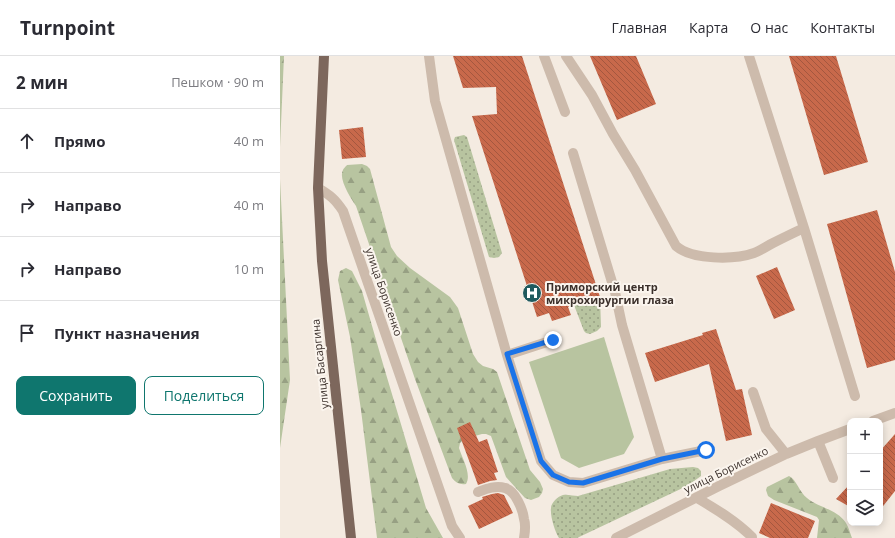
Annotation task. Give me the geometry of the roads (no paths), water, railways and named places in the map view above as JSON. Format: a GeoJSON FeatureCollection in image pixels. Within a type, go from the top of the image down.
{"type":"FeatureCollection","features":[{"type":"Feature","properties":{"kind":"main road"},"geometry":{"type":"LineString","coordinates":[[318,188],[324,56]]}},
{"type":"Feature","properties":{"kind":"main road","name":"улица Басаргина"},"geometry":{"type":"LineString","coordinates":[[318,188],[322,261],[351,538]]}},
{"type":"Feature","properties":{"kind":"street"},"geometry":{"type":"LineString","coordinates":[[429,56],[435,101],[507,354],[541,461],[553,475],[569,482],[583,483],[662,459],[706,450]]}},
{"type":"Feature","properties":{"kind":"street"},"geometry":{"type":"LineString","coordinates":[[544,56],[565,112]]}},
{"type":"Feature","properties":{"kind":"street"},"geometry":{"type":"LineString","coordinates":[[566,56],[592,95],[635,170],[673,242],[681,250],[703,256],[720,258],[741,257],[755,253],[804,228]]}},
{"type":"Feature","properties":{"kind":"street"},"geometry":{"type":"LineString","coordinates":[[749,56],[804,228],[855,396]]}},
{"type":"Feature","properties":{"kind":"street"},"geometry":{"type":"LineString","coordinates":[[573,153],[616,292],[622,325],[662,459]]}},
{"type":"Feature","properties":{"kind":"street","name":"улица Борисенко"},"geometry":{"type":"LineString","coordinates":[[318,188],[328,193],[336,200],[343,211],[452,526],[460,538]]}},
{"type":"Feature","properties":{"kind":"street"},"geometry":{"type":"LineString","coordinates":[[507,354],[553,340]]}},
{"type":"Feature","properties":{"kind":"street"},"geometry":{"type":"LineString","coordinates":[[753,392],[766,429],[786,454]]}},
{"type":"Feature","properties":{"kind":"street"},"geometry":{"type":"LineString","coordinates":[[881,418],[895,413]]}},
{"type":"Feature","properties":{"kind":"street","name":"улица Борисенко"},"geometry":{"type":"LineString","coordinates":[[616,538],[786,454],[847,430]]}},
{"type":"Feature","properties":{"kind":"street"},"geometry":{"type":"LineString","coordinates":[[818,441],[834,478]]}},
{"type":"Feature","properties":{"kind":"street"},"geometry":{"type":"LineString","coordinates":[[478,492],[493,487],[506,488],[513,493],[524,520],[524,538]]}},
{"type":"Feature","properties":{"kind":"street"},"geometry":{"type":"LineString","coordinates":[[697,498],[743,527],[752,537]]}},
{"type":"Feature","properties":{"kind":"place","name":"Приморский центр микрохирургии глаза"},"geometry":{"type":"Point","coordinates":[532,293]}}]}
